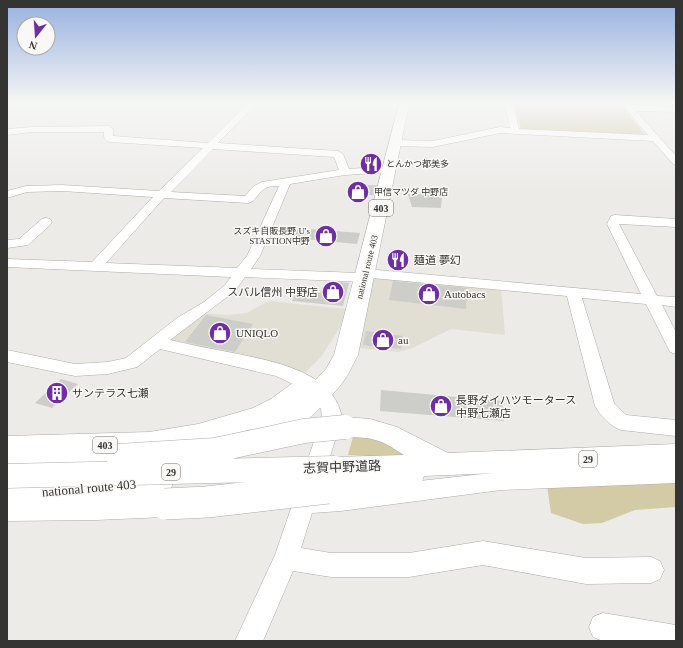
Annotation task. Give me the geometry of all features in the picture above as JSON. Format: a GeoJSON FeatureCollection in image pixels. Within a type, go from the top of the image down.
{"type":"FeatureCollection","features":[{"type":"Feature","properties":{"kind":"highway","name":"national route 403"},"geometry":{"type":"LineString","coordinates":[[7,448],[149,443],[202,434],[261,416],[295,396],[313,389],[335,375],[346,355],[366,276],[397,134]]}},
{"type":"Feature","properties":{"kind":"highway","name":"national route 403"},"geometry":{"type":"LineString","coordinates":[[7,494],[76,492],[117,488],[183,473],[234,453],[275,429],[303,408],[313,389]]}},
{"type":"Feature","properties":{"kind":"highway"},"geometry":{"type":"LineString","coordinates":[[202,434],[211,442],[218,460]]}},
{"type":"Feature","properties":{"kind":"main road","name":"29"},"geometry":{"type":"LineString","coordinates":[[7,460],[118,456],[215,450],[304,431],[346,427],[368,428],[387,434],[433,459],[447,464]]}},
{"type":"Feature","properties":{"kind":"main road","name":"志賀中野道路"},"geometry":{"type":"LineString","coordinates":[[7,476],[331,478],[447,464],[676,455]]}},
{"type":"Feature","properties":{"kind":"main road","name":"29"},"geometry":{"type":"LineString","coordinates":[[7,508],[96,507],[206,502],[331,478],[500,463]]}},
{"type":"Feature","properties":{"kind":"street"},"geometry":{"type":"LineString","coordinates":[[108,134],[108,137],[110,139],[338,154],[345,172]]}},
{"type":"Feature","properties":{"kind":"street"},"geometry":{"type":"LineString","coordinates":[[95,267],[161,195],[223,134]]}},
{"type":"Feature","properties":{"kind":"street"},"geometry":{"type":"LineString","coordinates":[[395,143],[433,144],[482,134]]}},
{"type":"Feature","properties":{"kind":"street"},"geometry":{"type":"LineString","coordinates":[[580,134],[655,138]]}},
{"type":"Feature","properties":{"kind":"street"},"geometry":{"type":"LineString","coordinates":[[652,134],[676,162]]}},
{"type":"Feature","properties":{"kind":"street"},"geometry":{"type":"LineString","coordinates":[[7,195],[26,189],[62,188],[248,200],[258,188],[266,184],[345,172],[390,168]]}},
{"type":"Feature","properties":{"kind":"street"},"geometry":{"type":"LineString","coordinates":[[7,356],[75,370],[101,368],[131,363],[230,288],[240,272],[253,256],[286,182]]}},
{"type":"Feature","properties":{"kind":"street"},"geometry":{"type":"LineString","coordinates":[[676,224],[615,219],[613,224],[676,348]]}},
{"type":"Feature","properties":{"kind":"street"},"geometry":{"type":"LineString","coordinates":[[7,244],[23,242],[46,222]]}},
{"type":"Feature","properties":{"kind":"street"},"geometry":{"type":"LineString","coordinates":[[7,263],[366,276],[573,292],[676,302]]}},
{"type":"Feature","properties":{"kind":"street"},"geometry":{"type":"LineString","coordinates":[[573,292],[605,406],[621,422],[676,428]]}},
{"type":"Feature","properties":{"kind":"street"},"geometry":{"type":"LineString","coordinates":[[157,344],[274,368],[313,389],[332,408],[332,418],[286,558],[249,641]]}},
{"type":"Feature","properties":{"kind":"street"},"geometry":{"type":"LineString","coordinates":[[304,503],[341,501],[501,481],[676,474]]}},
{"type":"Feature","properties":{"kind":"street"},"geometry":{"type":"LineString","coordinates":[[286,558],[331,565],[409,565],[483,553],[586,571],[651,570]]}},
{"type":"Feature","properties":{"kind":"street"},"geometry":{"type":"LineString","coordinates":[[603,627],[676,639]]}},
{"type":"Feature","properties":{"kind":"shaded area"},"geometry":{"type":"Polygon","coordinates":[[[615,134],[645,134],[646,136],[615,134]]]}},
{"type":"Feature","properties":{"kind":"shaded area"},"geometry":{"type":"Polygon","coordinates":[[[366,273],[501,286],[505,335],[451,329],[413,348],[398,352],[349,347],[366,273]]]}},
{"type":"Feature","properties":{"kind":"shaded area"},"geometry":{"type":"Polygon","coordinates":[[[268,301],[347,309],[346,318],[321,357],[299,379],[157,343],[198,313],[228,315],[247,313],[268,301]]]}},
{"type":"Feature","properties":{"kind":"shaded area"},"geometry":{"type":"Polygon","coordinates":[[[354,433],[365,434],[415,458],[348,455],[354,433]]]}},
{"type":"Feature","properties":{"kind":"shaded area"},"geometry":{"type":"Polygon","coordinates":[[[545,472],[676,473],[676,507],[635,510],[602,523],[583,524],[551,513],[545,472]]]}},
{"type":"Feature","properties":{"kind":"building"},"geometry":{"type":"Polygon","coordinates":[[[359,185],[377,185],[374,195],[361,195],[359,185]]]}},
{"type":"Feature","properties":{"kind":"building"},"geometry":{"type":"Polygon","coordinates":[[[408,194],[440,194],[442,197],[441,208],[412,207],[408,194]]]}},
{"type":"Feature","properties":{"kind":"building","name":"スズキ自販長野 U's STASTION中野"},"geometry":{"type":"Polygon","coordinates":[[[297,228],[360,233],[357,244],[292,238],[297,228]]]}},
{"type":"Feature","properties":{"kind":"building","name":"麺道 夢幻"},"geometry":{"type":"Polygon","coordinates":[[[394,255],[404,256],[402,266],[392,265],[394,255]]]}},
{"type":"Feature","properties":{"kind":"building","name":"Autobacs"},"geometry":{"type":"Polygon","coordinates":[[[393,281],[467,288],[466,309],[389,300],[393,281]]]}},
{"type":"Feature","properties":{"kind":"building","name":"スバル信州 中野店"},"geometry":{"type":"Polygon","coordinates":[[[338,282],[349,283],[343,306],[292,301],[296,291],[320,293],[323,286],[336,288],[338,282]]]}},
{"type":"Feature","properties":{"kind":"building","name":"UNIQLO"},"geometry":{"type":"Polygon","coordinates":[[[206,315],[253,324],[235,352],[185,342],[206,315]]]}},
{"type":"Feature","properties":{"kind":"building","name":"au"},"geometry":{"type":"Polygon","coordinates":[[[366,331],[403,336],[401,349],[363,345],[366,331]]]}},
{"type":"Feature","properties":{"kind":"building","name":"サンテラス七瀬"},"geometry":{"type":"Polygon","coordinates":[[[61,379],[78,384],[52,408],[35,403],[61,379]]]}},
{"type":"Feature","properties":{"kind":"building","name":"長野ダイハツモータース 中野七瀬店"},"geometry":{"type":"Polygon","coordinates":[[[381,390],[502,401],[504,421],[380,411],[381,390]]]}},
{"type":"Feature","properties":{"kind":"place","name":"とんかつ都美多"},"geometry":{"type":"Point","coordinates":[371,164]}},
{"type":"Feature","properties":{"kind":"place","name":"甲信マツダ 中野店"},"geometry":{"type":"Point","coordinates":[358,192]}},
{"type":"Feature","properties":{"kind":"place","name":"スズキ自販長野 U's STASTION中野"},"geometry":{"type":"Point","coordinates":[326,236]}},
{"type":"Feature","properties":{"kind":"place","name":"麺道 夢幻"},"geometry":{"type":"Point","coordinates":[398,260]}},
{"type":"Feature","properties":{"kind":"place","name":"スバル信州 中野店"},"geometry":{"type":"Point","coordinates":[333,292]}},
{"type":"Feature","properties":{"kind":"place","name":"Autobacs"},"geometry":{"type":"Point","coordinates":[429,294]}},
{"type":"Feature","properties":{"kind":"place","name":"UNIQLO"},"geometry":{"type":"Point","coordinates":[220,333]}},
{"type":"Feature","properties":{"kind":"place","name":"au"},"geometry":{"type":"Point","coordinates":[383,340]}},
{"type":"Feature","properties":{"kind":"place","name":"サンテラス七瀬"},"geometry":{"type":"Point","coordinates":[57,393]}},
{"type":"Feature","properties":{"kind":"place","name":"長野ダイハツモータース 中野七瀬店"},"geometry":{"type":"Point","coordinates":[441,406]}}]}
